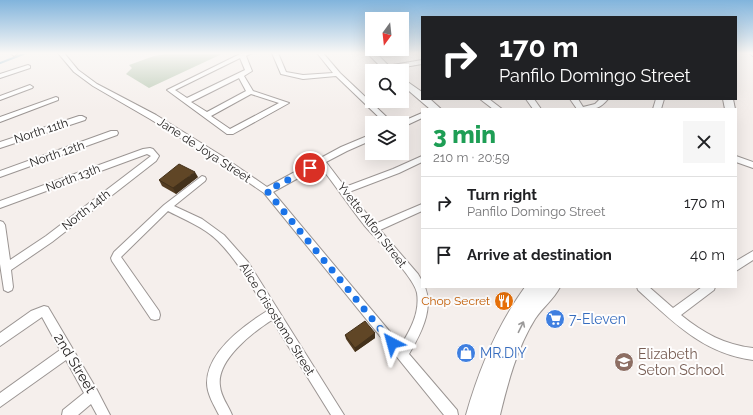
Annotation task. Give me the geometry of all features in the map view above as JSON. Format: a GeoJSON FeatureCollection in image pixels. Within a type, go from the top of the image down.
{"type":"FeatureCollection","features":[{"type":"Feature","properties":{"kind":"main road"},"geometry":{"type":"LineString","coordinates":[[475,415],[484,382],[508,325],[533,288]]}},
{"type":"Feature","properties":{"kind":"main road"},"geometry":{"type":"LineString","coordinates":[[491,415],[497,390],[524,321],[544,294],[551,288]]}},
{"type":"Feature","properties":{"kind":"street"},"geometry":{"type":"LineString","coordinates":[[0,76],[11,72]]}},
{"type":"Feature","properties":{"kind":"street","name":"Jane de Joya Street"},"geometry":{"type":"LineString","coordinates":[[78,72],[95,85],[153,117],[213,154],[267,191],[452,415]]}},
{"type":"Feature","properties":{"kind":"street"},"geometry":{"type":"LineString","coordinates":[[207,72],[170,90],[231,132],[285,103],[250,92],[241,76]]}},
{"type":"Feature","properties":{"kind":"street"},"geometry":{"type":"LineString","coordinates":[[187,101],[246,72]]}},
{"type":"Feature","properties":{"kind":"street"},"geometry":{"type":"LineString","coordinates":[[282,72],[298,78],[338,74],[382,116]]}},
{"type":"Feature","properties":{"kind":"street"},"geometry":{"type":"LineString","coordinates":[[0,98],[30,87]]}},
{"type":"Feature","properties":{"kind":"street"},"geometry":{"type":"LineString","coordinates":[[409,87],[421,96]]}},
{"type":"Feature","properties":{"kind":"street"},"geometry":{"type":"LineString","coordinates":[[206,115],[250,92]]}},
{"type":"Feature","properties":{"kind":"street"},"geometry":{"type":"LineString","coordinates":[[0,120],[56,99]]}},
{"type":"Feature","properties":{"kind":"street"},"geometry":{"type":"LineString","coordinates":[[425,100],[435,108]]}},
{"type":"Feature","properties":{"kind":"street"},"geometry":{"type":"LineString","coordinates":[[485,100],[497,108]]}},
{"type":"Feature","properties":{"kind":"street"},"geometry":{"type":"LineString","coordinates":[[575,100],[582,108]]}},
{"type":"Feature","properties":{"kind":"street"},"geometry":{"type":"LineString","coordinates":[[588,108],[597,106],[603,100]]}},
{"type":"Feature","properties":{"kind":"street"},"geometry":{"type":"LineString","coordinates":[[409,121],[421,115]]}},
{"type":"Feature","properties":{"kind":"street","name":"North 11th"},"geometry":{"type":"LineString","coordinates":[[0,144],[82,118]]}},
{"type":"Feature","properties":{"kind":"street","name":"North 12th"},"geometry":{"type":"LineString","coordinates":[[0,174],[114,134]]}},
{"type":"Feature","properties":{"kind":"street"},"geometry":{"type":"LineString","coordinates":[[267,191],[344,149],[365,140]]}},
{"type":"Feature","properties":{"kind":"street","name":"North 13th"},"geometry":{"type":"LineString","coordinates":[[0,205],[146,151]]}},
{"type":"Feature","properties":{"kind":"street","name":"North 14th"},"geometry":{"type":"LineString","coordinates":[[6,268],[49,239],[153,159],[155,156],[154,154],[150,151],[146,151]]}},
{"type":"Feature","properties":{"kind":"street"},"geometry":{"type":"LineString","coordinates":[[345,190],[396,171],[421,159]]}},
{"type":"Feature","properties":{"kind":"street"},"geometry":{"type":"LineString","coordinates":[[737,159],[753,165]]}},
{"type":"Feature","properties":{"kind":"street","name":"Yvette Alfon Street"},"geometry":{"type":"LineString","coordinates":[[322,162],[345,190],[373,229],[414,278],[422,291],[423,309],[417,327],[402,355]]}},
{"type":"Feature","properties":{"kind":"street"},"geometry":{"type":"LineString","coordinates":[[155,315],[117,262],[117,255],[167,207],[202,179]]}},
{"type":"Feature","properties":{"kind":"street","name":"Alice Crisostomo Street"},"geometry":{"type":"LineString","coordinates":[[167,207],[199,222],[221,238],[244,265],[338,415]]}},
{"type":"Feature","properties":{"kind":"street"},"geometry":{"type":"LineString","coordinates":[[373,229],[421,207]]}},
{"type":"Feature","properties":{"kind":"street"},"geometry":{"type":"LineString","coordinates":[[0,225],[8,287]]}},
{"type":"Feature","properties":{"kind":"street"},"geometry":{"type":"LineString","coordinates":[[737,266],[753,255]]}},
{"type":"Feature","properties":{"kind":"street"},"geometry":{"type":"LineString","coordinates":[[643,288],[706,341],[728,350],[753,354]]}},
{"type":"Feature","properties":{"kind":"street"},"geometry":{"type":"LineString","coordinates":[[673,314],[709,288]]}},
{"type":"Feature","properties":{"kind":"street","name":"2nd Street"},"geometry":{"type":"LineString","coordinates":[[0,340],[35,315],[44,311],[104,415]]}},
{"type":"Feature","properties":{"kind":"street"},"geometry":{"type":"LineString","coordinates":[[226,415],[216,396],[213,378],[220,361],[232,346],[249,330],[274,313]]}},
{"type":"Feature","properties":{"kind":"street"},"geometry":{"type":"LineString","coordinates":[[0,401],[68,351]]}},
{"type":"Feature","properties":{"kind":"street"},"geometry":{"type":"LineString","coordinates":[[68,415],[93,394]]}},
{"type":"Feature","properties":{"kind":"green space"},"geometry":{"type":"Polygon","coordinates":[[[128,72],[182,72],[149,88],[126,74],[128,72]]]}},
{"type":"Feature","properties":{"kind":"building"},"geometry":{"type":"Polygon","coordinates":[[[179,164],[195,172],[173,188],[159,180],[179,164]]]}},
{"type":"Feature","properties":{"kind":"building"},"geometry":{"type":"Polygon","coordinates":[[[365,321],[375,333],[355,348],[345,335],[365,321]]]}},
{"type":"Feature","properties":{"kind":"place","name":"Chop Secret"},"geometry":{"type":"Point","coordinates":[504,301]}},
{"type":"Feature","properties":{"kind":"place","name":"7-Eleven"},"geometry":{"type":"Point","coordinates":[555,319]}},
{"type":"Feature","properties":{"kind":"place","name":"MR.DIY"},"geometry":{"type":"Point","coordinates":[466,353]}},
{"type":"Feature","properties":{"kind":"place","name":"Elizabeth Seton School"},"geometry":{"type":"Point","coordinates":[624,362]}},
{"type":"Feature","properties":{"kind":"route"},"geometry":{"type":"LineString","coordinates":[[310,168],[267,191],[392,343]]}}]}
